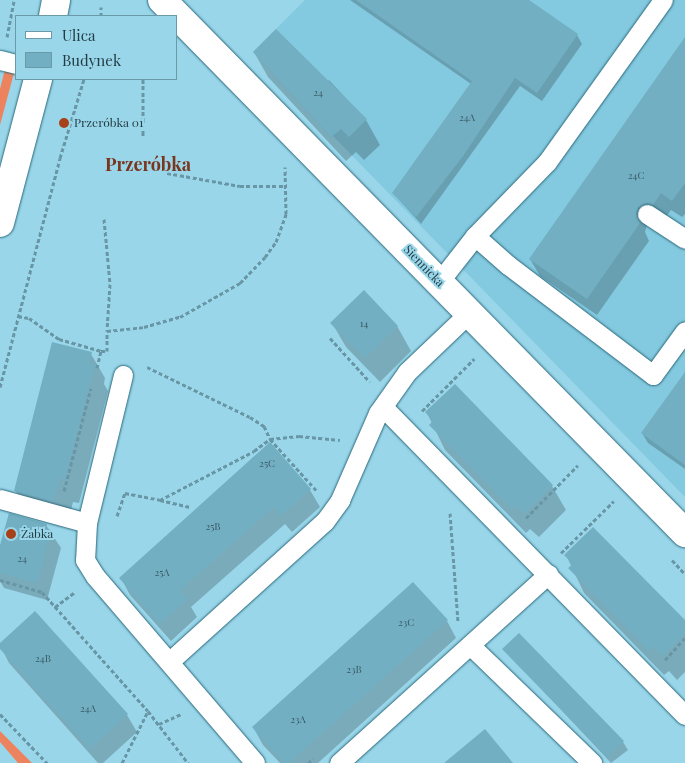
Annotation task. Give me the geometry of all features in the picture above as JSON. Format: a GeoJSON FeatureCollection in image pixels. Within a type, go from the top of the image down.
{"type":"FeatureCollection","features":[{"type":"Feature","properties":{"kind":"street"},"geometry":{"type":"LineString","coordinates":[[54,15],[56,0]]}},
{"type":"Feature","properties":{"kind":"street","name":"Siennicka"},"geometry":{"type":"LineString","coordinates":[[162,0],[177,15]]}},
{"type":"Feature","properties":{"kind":"street","name":"Siennicka"},"geometry":{"type":"LineString","coordinates":[[178,16],[685,533]]}},
{"type":"Feature","properties":{"kind":"street"},"geometry":{"type":"LineString","coordinates":[[0,223],[38,80]]}},
{"type":"Feature","properties":{"kind":"lane"},"geometry":{"type":"LineString","coordinates":[[439,282],[474,236],[547,162],[663,0]]}},
{"type":"Feature","properties":{"kind":"lane"},"geometry":{"type":"LineString","coordinates":[[0,60],[15,64]]}},
{"type":"Feature","properties":{"kind":"lane"},"geometry":{"type":"LineString","coordinates":[[647,214],[685,240]]}},
{"type":"Feature","properties":{"kind":"lane"},"geometry":{"type":"LineString","coordinates":[[474,236],[508,265],[653,375],[685,332]]}},
{"type":"Feature","properties":{"kind":"lane"},"geometry":{"type":"LineString","coordinates":[[170,661],[325,521],[333,509],[383,407],[408,372],[470,313]]}},
{"type":"Feature","properties":{"kind":"lane"},"geometry":{"type":"LineString","coordinates":[[122,375],[87,523],[85,560],[95,576],[170,661],[255,763]]}},
{"type":"Feature","properties":{"kind":"lane"},"geometry":{"type":"LineString","coordinates":[[383,407],[406,428],[685,715]]}},
{"type":"Feature","properties":{"kind":"lane"},"geometry":{"type":"LineString","coordinates":[[0,499],[87,523]]}},
{"type":"Feature","properties":{"kind":"lane"},"geometry":{"type":"LineString","coordinates":[[339,763],[465,638],[546,572]]}},
{"type":"Feature","properties":{"kind":"lane"},"geometry":{"type":"LineString","coordinates":[[465,638],[592,763]]}},
{"type":"Feature","properties":{"kind":"path"},"geometry":{"type":"LineString","coordinates":[[101,7],[101,15]]}},
{"type":"Feature","properties":{"kind":"path"},"geometry":{"type":"LineString","coordinates":[[0,387],[84,80]]}},
{"type":"Feature","properties":{"kind":"path"},"geometry":{"type":"LineString","coordinates":[[143,80],[143,137]]}},
{"type":"Feature","properties":{"kind":"path"},"geometry":{"type":"LineString","coordinates":[[107,331],[144,327],[180,316],[240,283],[276,242],[286,214],[287,186],[284,162]]}},
{"type":"Feature","properties":{"kind":"path"},"geometry":{"type":"LineString","coordinates":[[167,173],[240,186],[287,186]]}},
{"type":"Feature","properties":{"kind":"path"},"geometry":{"type":"LineString","coordinates":[[18,316],[28,318],[58,339],[107,351],[110,284],[104,219]]}},
{"type":"Feature","properties":{"kind":"path"},"geometry":{"type":"LineString","coordinates":[[96,370],[101,351]]}},
{"type":"Feature","properties":{"kind":"path"},"geometry":{"type":"LineString","coordinates":[[406,428],[474,358]]}},
{"type":"Feature","properties":{"kind":"path"},"geometry":{"type":"LineString","coordinates":[[140,364],[250,416],[264,426],[270,439],[333,509]]}},
{"type":"Feature","properties":{"kind":"path"},"geometry":{"type":"LineString","coordinates":[[58,515],[94,380]]}},
{"type":"Feature","properties":{"kind":"path"},"geometry":{"type":"LineString","coordinates":[[160,500],[254,451],[270,439],[299,436],[366,441]]}},
{"type":"Feature","properties":{"kind":"path"},"geometry":{"type":"LineString","coordinates":[[510,535],[579,465]]}},
{"type":"Feature","properties":{"kind":"path"},"geometry":{"type":"LineString","coordinates":[[447,470],[465,638]]}},
{"type":"Feature","properties":{"kind":"path"},"geometry":{"type":"LineString","coordinates":[[114,526],[124,493],[191,507]]}},
{"type":"Feature","properties":{"kind":"path"},"geometry":{"type":"LineString","coordinates":[[546,572],[614,501]]}},
{"type":"Feature","properties":{"kind":"path"},"geometry":{"type":"LineString","coordinates":[[0,580],[42,592],[148,710],[188,763]]}},
{"type":"Feature","properties":{"kind":"path"},"geometry":{"type":"LineString","coordinates":[[122,763],[148,710]]}},
{"type":"Feature","properties":{"kind":"path"},"geometry":{"type":"LineString","coordinates":[[0,714],[47,763]]}},
{"type":"Feature","properties":{"kind":"path"},"geometry":{"type":"LineString","coordinates":[[308,763],[321,754]]}},
{"type":"Feature","properties":{"kind":"shaded area"},"geometry":{"type":"Polygon","coordinates":[[[305,0],[685,0],[685,497],[333,136],[331,137],[253,52],[305,0]]]}},
{"type":"Feature","properties":{"kind":"shaded area"},"geometry":{"type":"Polygon","coordinates":[[[5,69],[14,73],[0,125],[0,89],[5,69]]]}},
{"type":"Feature","properties":{"kind":"shaded area"},"geometry":{"type":"Polygon","coordinates":[[[0,731],[32,763],[18,763],[0,742],[0,731]]]}},
{"type":"Feature","properties":{"kind":"building"},"geometry":{"type":"Polygon","coordinates":[[[356,0],[529,0],[578,34],[537,93],[515,78],[463,156],[416,217],[392,193],[472,81],[356,0]]]}},
{"type":"Feature","properties":{"kind":"building"},"geometry":{"type":"Polygon","coordinates":[[[276,29],[367,119],[349,137],[341,129],[331,137],[253,52],[276,29]]]}},
{"type":"Feature","properties":{"kind":"building"},"geometry":{"type":"Polygon","coordinates":[[[685,37],[685,183],[672,201],[661,193],[653,205],[647,203],[638,207],[636,214],[640,223],[587,299],[529,259],[685,37]]]}},
{"type":"Feature","properties":{"kind":"building"},"geometry":{"type":"Polygon","coordinates":[[[364,290],[398,326],[365,358],[330,323],[364,290]]]}},
{"type":"Feature","properties":{"kind":"building"},"geometry":{"type":"Polygon","coordinates":[[[52,342],[92,352],[89,364],[95,365],[65,479],[60,478],[53,502],[14,491],[52,342]]]}},
{"type":"Feature","properties":{"kind":"building"},"geometry":{"type":"Polygon","coordinates":[[[685,372],[685,465],[641,433],[685,372]]]}},
{"type":"Feature","properties":{"kind":"building"},"geometry":{"type":"Polygon","coordinates":[[[455,384],[553,485],[524,514],[516,505],[512,509],[429,425],[433,421],[425,412],[455,384]]]}},
{"type":"Feature","properties":{"kind":"building"},"geometry":{"type":"Polygon","coordinates":[[[270,442],[311,489],[281,516],[274,507],[180,590],[188,599],[160,624],[119,578],[270,442]]]}},
{"type":"Feature","properties":{"kind":"building"},"geometry":{"type":"Polygon","coordinates":[[[9,513],[47,524],[46,528],[51,530],[37,583],[0,573],[0,545],[9,513]]]}},
{"type":"Feature","properties":{"kind":"building"},"geometry":{"type":"Polygon","coordinates":[[[593,527],[685,620],[685,634],[662,656],[654,647],[649,651],[568,568],[573,564],[564,555],[593,527]]]}},
{"type":"Feature","properties":{"kind":"building"},"geometry":{"type":"Polygon","coordinates":[[[413,582],[448,620],[289,763],[284,763],[252,727],[413,582]]]}},
{"type":"Feature","properties":{"kind":"building"},"geometry":{"type":"Polygon","coordinates":[[[35,611],[128,714],[90,749],[0,649],[0,643],[35,611]]]}},
{"type":"Feature","properties":{"kind":"building"},"geometry":{"type":"Polygon","coordinates":[[[519,633],[624,741],[607,757],[502,649],[519,633]]]}},
{"type":"Feature","properties":{"kind":"building"},"geometry":{"type":"Polygon","coordinates":[[[485,729],[513,763],[444,763],[485,729]]]}},
{"type":"Feature","properties":{"kind":"place","name":"Przeróbka 01"},"geometry":{"type":"Point","coordinates":[64,123]}},
{"type":"Feature","properties":{"kind":"place","name":"Żabka"},"geometry":{"type":"Point","coordinates":[11,534]}},
{"type":"Feature","properties":{"kind":"district","name":"Przeróbka"},"geometry":{"type":"Point","coordinates":[148,164]}}]}
